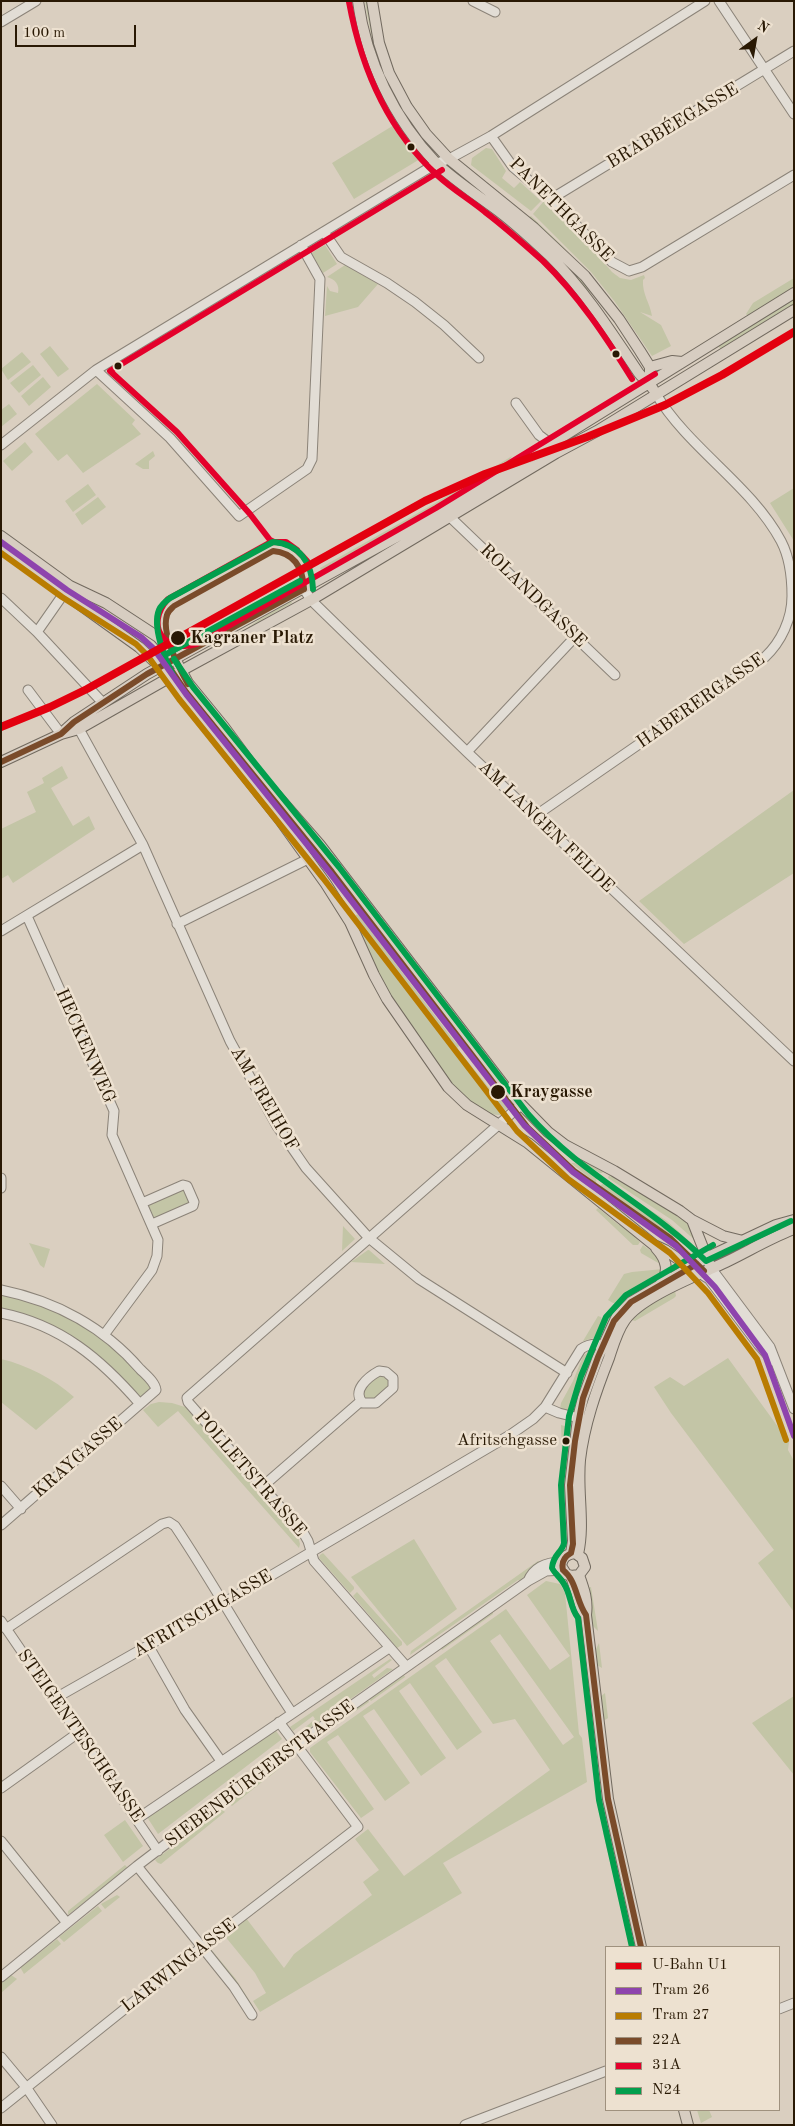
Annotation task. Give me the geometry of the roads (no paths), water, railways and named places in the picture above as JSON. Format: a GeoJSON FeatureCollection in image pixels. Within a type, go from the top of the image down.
{"type":"FeatureCollection","features":[{"type":"Feature","properties":{"kind":"main road"},"geometry":{"type":"LineString","coordinates":[[358,1],[366,44],[379,80],[402,119],[437,163],[496,209],[551,258],[584,295],[616,337],[639,374],[650,384],[656,394]]}},
{"type":"Feature","properties":{"kind":"main road"},"geometry":{"type":"LineString","coordinates":[[372,1],[379,44],[389,73],[406,107],[426,134],[449,159],[534,228],[584,276],[619,320],[650,367],[650,384]]}},
{"type":"Feature","properties":{"kind":"main road"},"geometry":{"type":"LineString","coordinates":[[61,734],[74,722],[159,668],[438,514],[794,293]]}},
{"type":"Feature","properties":{"kind":"main road"},"geometry":{"type":"LineString","coordinates":[[1,762],[61,734],[79,728],[311,600],[794,310]]}},
{"type":"Feature","properties":{"kind":"main road"},"geometry":{"type":"LineString","coordinates":[[650,367],[672,361],[682,362]]}},
{"type":"Feature","properties":{"kind":"main road"},"geometry":{"type":"LineString","coordinates":[[1,536],[139,647],[168,679],[280,820],[308,859],[344,911],[374,976],[387,999],[439,1076],[460,1100],[499,1124],[554,1164],[654,1245],[701,1267]]}},
{"type":"Feature","properties":{"kind":"main road"},"geometry":{"type":"LineString","coordinates":[[1,548],[68,589],[106,603],[152,631],[167,647],[188,683],[224,727],[260,776],[320,845],[465,1036],[521,1105],[548,1132],[564,1145],[622,1176],[692,1220],[723,1236],[743,1240]]}},
{"type":"Feature","properties":{"kind":"main road"},"geometry":{"type":"LineString","coordinates":[[692,1220],[701,1267]]}},
{"type":"Feature","properties":{"kind":"main road"},"geometry":{"type":"LineString","coordinates":[[569,1571],[581,1539],[579,1483],[583,1398],[608,1347],[635,1310],[743,1240],[794,1220]]}},
{"type":"Feature","properties":{"kind":"main road"},"geometry":{"type":"LineString","coordinates":[[608,1347],[614,1322],[631,1302],[659,1286],[701,1267],[794,1229]]}},
{"type":"Feature","properties":{"kind":"main road"},"geometry":{"type":"LineString","coordinates":[[654,1245],[665,1260],[667,1268],[659,1286]]}},
{"type":"Feature","properties":{"kind":"main road"},"geometry":{"type":"LineString","coordinates":[[569,1571],[585,1567],[582,1558],[574,1554]]}},
{"type":"Feature","properties":{"kind":"main road"},"geometry":{"type":"LineString","coordinates":[[569,1571],[586,1594],[586,1615],[608,1800],[641,1946]]}},
{"type":"Feature","properties":{"kind":"main road"},"geometry":{"type":"LineString","coordinates":[[684,2111],[688,2125]]}},
{"type":"Feature","properties":{"kind":"street"},"geometry":{"type":"LineString","coordinates":[[1,22],[36,1]]}},
{"type":"Feature","properties":{"kind":"street"},"geometry":{"type":"LineString","coordinates":[[473,1],[495,12]]}},
{"type":"Feature","properties":{"kind":"street"},"geometry":{"type":"LineString","coordinates":[[1,445],[96,370],[437,163],[449,159],[491,136],[705,1]]}},
{"type":"Feature","properties":{"kind":"street"},"geometry":{"type":"LineString","coordinates":[[719,1],[794,114]]}},
{"type":"Feature","properties":{"kind":"street","name":"BRABBÉEGASSE"},"geometry":{"type":"LineString","coordinates":[[551,200],[794,51]]}},
{"type":"Feature","properties":{"kind":"street","name":"PANETHGASSE"},"geometry":{"type":"LineString","coordinates":[[491,136],[514,167],[551,200],[612,262],[624,270],[635,270],[794,175]]}},
{"type":"Feature","properties":{"kind":"street"},"geometry":{"type":"LineString","coordinates":[[324,232],[341,257],[415,302],[444,325],[479,358]]}},
{"type":"Feature","properties":{"kind":"street"},"geometry":{"type":"LineString","coordinates":[[96,370],[170,438],[239,516],[307,469],[312,459],[320,279],[301,245]]}},
{"type":"Feature","properties":{"kind":"street","name":"HABERERGASSE"},"geometry":{"type":"LineString","coordinates":[[535,816],[769,653],[786,626],[792,605],[791,569],[781,542],[754,505],[670,417],[656,394]]}},
{"type":"Feature","properties":{"kind":"street"},"geometry":{"type":"LineString","coordinates":[[516,403],[539,435],[551,444]]}},
{"type":"Feature","properties":{"kind":"street","name":"ROLANDGASSE"},"geometry":{"type":"LineString","coordinates":[[450,517],[615,675]]}},
{"type":"Feature","properties":{"kind":"street"},"geometry":{"type":"LineString","coordinates":[[36,632],[68,589]]}},
{"type":"Feature","properties":{"kind":"street","name":"AM LANGEN FELDE"},"geometry":{"type":"LineString","coordinates":[[304,589],[311,600],[467,752],[794,1061]]}},
{"type":"Feature","properties":{"kind":"street"},"geometry":{"type":"LineString","coordinates":[[1,598],[103,703]]}},
{"type":"Feature","properties":{"kind":"street"},"geometry":{"type":"LineString","coordinates":[[467,752],[575,638]]}},
{"type":"Feature","properties":{"kind":"street"},"geometry":{"type":"LineString","coordinates":[[28,690],[61,734]]}},
{"type":"Feature","properties":{"kind":"street","name":"AM FREIHOF"},"geometry":{"type":"LineString","coordinates":[[79,728],[143,845],[230,1041],[277,1126],[306,1168],[369,1238],[419,1280],[567,1373]]}},
{"type":"Feature","properties":{"kind":"street"},"geometry":{"type":"LineString","coordinates":[[1,931],[143,845]]}},
{"type":"Feature","properties":{"kind":"street"},"geometry":{"type":"LineString","coordinates":[[177,924],[308,859]]}},
{"type":"Feature","properties":{"kind":"street","name":"HECKENWEG"},"geometry":{"type":"LineString","coordinates":[[27,916],[114,1111],[112,1135],[152,1224],[158,1244],[158,1256],[154,1265],[104,1335]]}},
{"type":"Feature","properties":{"kind":"street"},"geometry":{"type":"LineString","coordinates":[[369,1238],[521,1105]]}},
{"type":"Feature","properties":{"kind":"street"},"geometry":{"type":"LineString","coordinates":[[1,1178],[3,1182],[1,1188]]}},
{"type":"Feature","properties":{"kind":"street"},"geometry":{"type":"LineString","coordinates":[[142,1202],[183,1185],[188,1186],[194,1206],[152,1224]]}},
{"type":"Feature","properties":{"kind":"street","name":"POLLETSTRASSE"},"geometry":{"type":"LineString","coordinates":[[369,1238],[190,1393],[187,1398],[188,1402],[304,1534],[314,1561],[406,1666]]}},
{"type":"Feature","properties":{"kind":"street"},"geometry":{"type":"LineString","coordinates":[[701,1267],[770,1347],[794,1410]]}},
{"type":"Feature","properties":{"kind":"street"},"geometry":{"type":"LineString","coordinates":[[1,1290],[52,1305],[77,1317],[104,1335]]}},
{"type":"Feature","properties":{"kind":"street"},"geometry":{"type":"LineString","coordinates":[[1,1313],[37,1324],[73,1342],[102,1363],[140,1404]]}},
{"type":"Feature","properties":{"kind":"street","name":"KRAYGASSE"},"geometry":{"type":"LineString","coordinates":[[1,1525],[156,1392],[155,1386],[135,1363],[104,1335]]}},
{"type":"Feature","properties":{"kind":"street","name":"AFRITSCHGASSE"},"geometry":{"type":"LineString","coordinates":[[54,1699],[223,1603],[510,1435],[533,1419],[545,1407],[581,1350],[589,1345],[608,1347]]}},
{"type":"Feature","properties":{"kind":"street"},"geometry":{"type":"LineString","coordinates":[[262,1487],[360,1401]]}},
{"type":"Feature","properties":{"kind":"street"},"geometry":{"type":"LineString","coordinates":[[545,1407],[583,1419]]}},
{"type":"Feature","properties":{"kind":"street"},"geometry":{"type":"LineString","coordinates":[[1,1486],[21,1509]]}},
{"type":"Feature","properties":{"kind":"street"},"geometry":{"type":"LineString","coordinates":[[4,1625],[164,1522],[169,1522],[175,1526],[201,1564],[259,1664],[292,1713]]}},
{"type":"Feature","properties":{"kind":"street","name":"SIEBENBÜRGERSTRASSE"},"geometry":{"type":"LineString","coordinates":[[1,1977],[137,1866],[296,1745],[528,1581],[532,1573],[544,1564],[569,1571]]}},
{"type":"Feature","properties":{"kind":"street","name":"STEIGENTESCHGASSE"},"geometry":{"type":"LineString","coordinates":[[4,1625],[158,1851]]}},
{"type":"Feature","properties":{"kind":"street"},"geometry":{"type":"LineString","coordinates":[[148,1645],[186,1710],[221,1761]]}},
{"type":"Feature","properties":{"kind":"street","name":"SIEBENBÜRGERSTRASSE"},"geometry":{"type":"LineString","coordinates":[[137,1819],[389,1648]]}},
{"type":"Feature","properties":{"kind":"street"},"geometry":{"type":"LineString","coordinates":[[279,1722],[296,1745]]}},
{"type":"Feature","properties":{"kind":"street"},"geometry":{"type":"LineString","coordinates":[[1,1788],[78,1733]]}},
{"type":"Feature","properties":{"kind":"street","name":"LARWINGASSE"},"geometry":{"type":"LineString","coordinates":[[1,2108],[202,1946],[358,1827],[296,1745]]}},
{"type":"Feature","properties":{"kind":"street"},"geometry":{"type":"LineString","coordinates":[[1,1841],[67,1923]]}},
{"type":"Feature","properties":{"kind":"street"},"geometry":{"type":"LineString","coordinates":[[137,1866],[234,1987],[252,2015]]}},
{"type":"Feature","properties":{"kind":"street"},"geometry":{"type":"LineString","coordinates":[[780,2009],[794,2003]]}},
{"type":"Feature","properties":{"kind":"street"},"geometry":{"type":"LineString","coordinates":[[1,2057],[26,2087],[52,2125]]}},
{"type":"Feature","properties":{"kind":"street"},"geometry":{"type":"LineString","coordinates":[[465,2125],[605,2072]]}},
{"type":"Feature","properties":{"kind":"metro line","name":"U1"},"geometry":{"type":"LineString","coordinates":[[1,727],[50,707],[87,689],[425,501],[485,474],[587,437],[665,405],[722,375],[794,332]]}},
{"type":"Feature","properties":{"kind":"tram line","name":"26"},"geometry":{"type":"LineString","coordinates":[[1,542],[67,590],[141,637],[154,649],[186,694],[330,873],[524,1125],[573,1172],[676,1246],[715,1287],[765,1355],[794,1436]]}},
{"type":"Feature","properties":{"kind":"tram line","name":"27"},"geometry":{"type":"LineString","coordinates":[[1,553],[62,597],[136,644],[147,655],[179,699],[323,878],[517,1131],[568,1179],[670,1253],[708,1293],[757,1359],[786,1440]]}},
{"type":"Feature","properties":{"kind":"place","name":"Kagraner Platz"},"geometry":{"type":"Point","coordinates":[178,638]}},
{"type":"Feature","properties":{"kind":"place","name":"Kraygasse"},"geometry":{"type":"Point","coordinates":[498,1092]}},
{"type":"Feature","properties":{"kind":"place","name":"Afritschgasse"},"geometry":{"type":"Point","coordinates":[566,1441]}}]}
